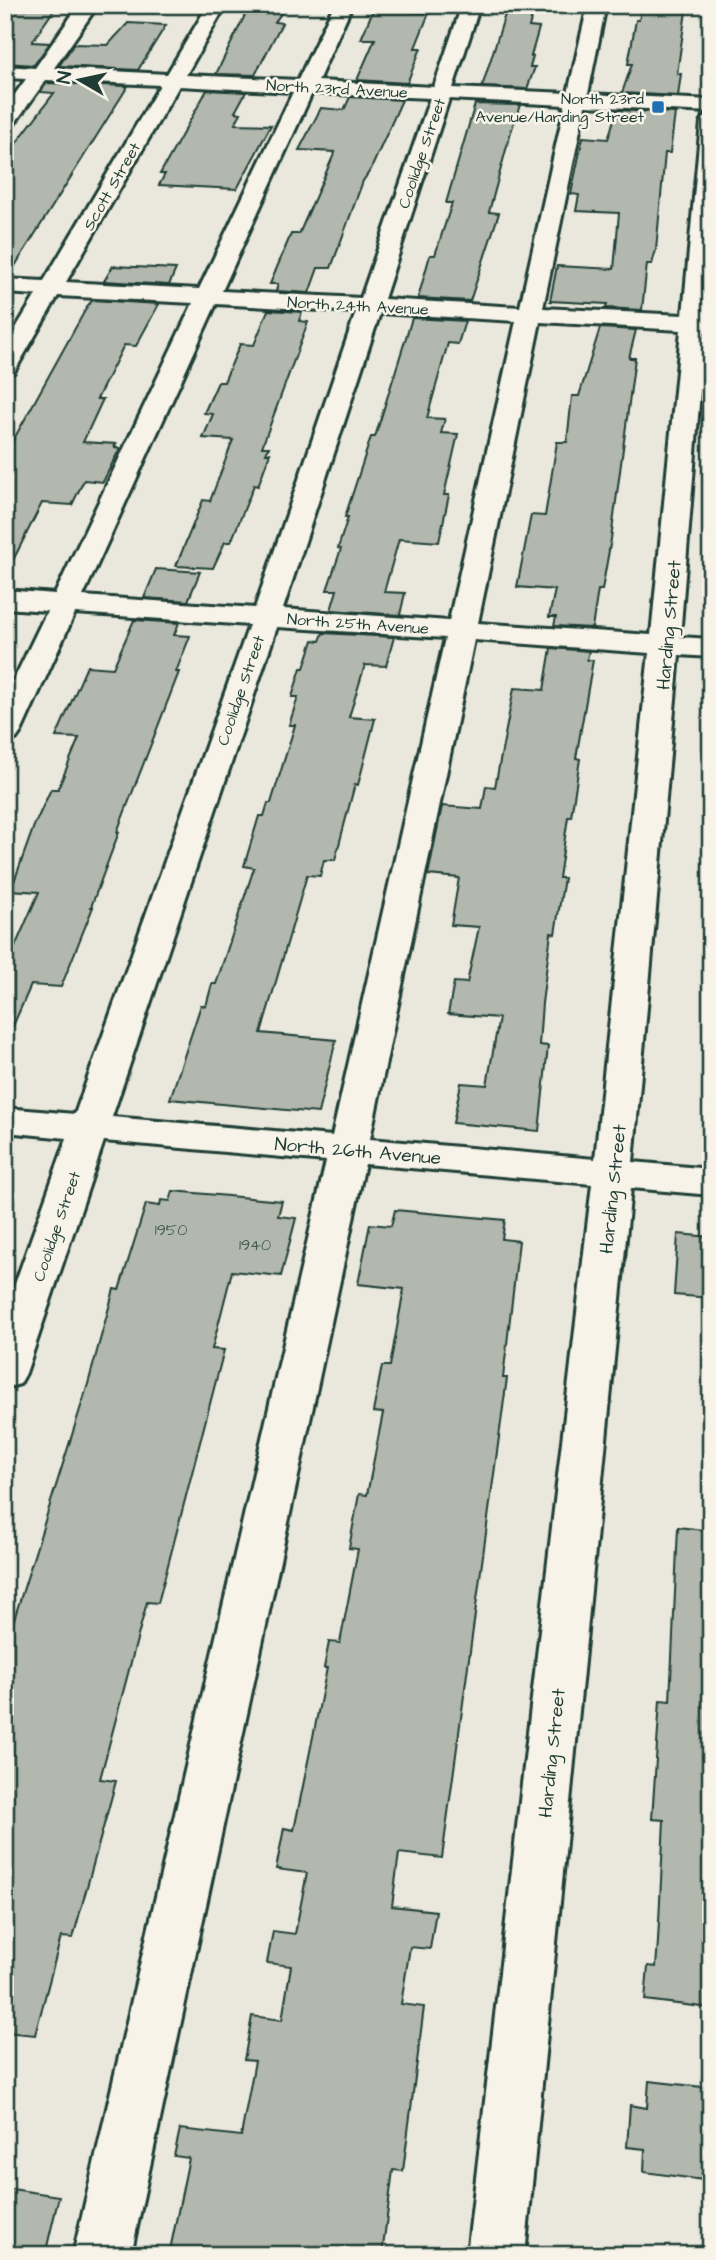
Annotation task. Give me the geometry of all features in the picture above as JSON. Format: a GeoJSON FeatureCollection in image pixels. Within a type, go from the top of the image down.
{"type":"FeatureCollection","features":[{"type":"Feature","properties":{"kind":"street"},"geometry":{"type":"LineString","coordinates":[[5,123],[89,5]]}},
{"type":"Feature","properties":{"kind":"street","name":"Scott Street"},"geometry":{"type":"LineString","coordinates":[[5,368],[217,5]]}},
{"type":"Feature","properties":{"kind":"street"},"geometry":{"type":"LineString","coordinates":[[5,732],[343,5]]}},
{"type":"Feature","properties":{"kind":"street","name":"Coolidge Street"},"geometry":{"type":"LineString","coordinates":[[5,1373],[265,617],[471,5]]}},
{"type":"Feature","properties":{"kind":"street"},"geometry":{"type":"LineString","coordinates":[[102,2255],[349,1150],[597,5]]}},
{"type":"Feature","properties":{"kind":"street","name":"North 23rd Avenue"},"geometry":{"type":"LineString","coordinates":[[5,72],[711,106]]}},
{"type":"Feature","properties":{"kind":"street","name":"Harding Street"},"geometry":{"type":"LineString","coordinates":[[496,2255],[614,1173],[666,645],[703,324],[711,122]]}},
{"type":"Feature","properties":{"kind":"street","name":"North 24th Avenue"},"geometry":{"type":"LineString","coordinates":[[5,286],[703,324]]}},
{"type":"Feature","properties":{"kind":"street","name":"North 25th Avenue"},"geometry":{"type":"LineString","coordinates":[[5,599],[711,648]]}},
{"type":"Feature","properties":{"kind":"street","name":"North 26th Avenue"},"geometry":{"type":"LineString","coordinates":[[5,1120],[711,1182]]}},
{"type":"Feature","properties":{"kind":"building"},"geometry":{"type":"Polygon","coordinates":[[[508,5],[535,5],[529,27],[539,28],[531,56],[530,67],[535,67],[527,89],[482,87],[508,5]]]}},
{"type":"Feature","properties":{"kind":"building"},"geometry":{"type":"Polygon","coordinates":[[[642,5],[682,5],[682,10],[686,11],[677,74],[681,74],[678,96],[622,93],[632,64],[628,64],[636,20],[639,20],[642,5]]]}},
{"type":"Feature","properties":{"kind":"building"},"geometry":{"type":"Polygon","coordinates":[[[5,6],[55,8],[32,42],[50,43],[34,65],[5,63],[5,6]]]}},
{"type":"Feature","properties":{"kind":"building"},"geometry":{"type":"Polygon","coordinates":[[[253,6],[285,8],[275,22],[282,23],[255,75],[216,74],[245,15],[253,6]]]}},
{"type":"Feature","properties":{"kind":"building"},"geometry":{"type":"Polygon","coordinates":[[[373,10],[429,13],[415,48],[421,48],[407,83],[357,80],[375,39],[361,39],[373,10]]]}},
{"type":"Feature","properties":{"kind":"building"},"geometry":{"type":"Polygon","coordinates":[[[128,23],[166,25],[138,70],[59,66],[74,44],[108,45],[128,23]]]}},
{"type":"Feature","properties":{"kind":"building"},"geometry":{"type":"Polygon","coordinates":[[[47,83],[128,86],[8,277],[5,276],[5,158],[54,93],[40,92],[47,83]]]}},
{"type":"Feature","properties":{"kind":"building"},"geometry":{"type":"Polygon","coordinates":[[[207,90],[246,92],[235,112],[241,113],[235,124],[271,125],[237,189],[159,185],[165,174],[160,174],[207,90]]]}},
{"type":"Feature","properties":{"kind":"building"},"geometry":{"type":"Polygon","coordinates":[[[350,97],[402,100],[363,181],[331,268],[318,268],[309,293],[276,291],[278,284],[270,284],[291,234],[299,234],[335,152],[299,150],[321,108],[344,110],[350,97]]]}},
{"type":"Feature","properties":{"kind":"building"},"geometry":{"type":"Polygon","coordinates":[[[475,104],[520,105],[489,212],[499,213],[470,301],[418,298],[430,255],[435,255],[452,203],[446,203],[475,104]]]}},
{"type":"Feature","properties":{"kind":"building"},"geometry":{"type":"Polygon","coordinates":[[[617,110],[675,113],[670,153],[665,153],[656,250],[652,264],[647,264],[642,310],[606,308],[607,304],[550,301],[557,266],[614,269],[619,213],[576,211],[579,195],[571,194],[583,137],[608,139],[617,110]]]}},
{"type":"Feature","properties":{"kind":"building"},"geometry":{"type":"Polygon","coordinates":[[[113,266],[176,269],[169,285],[104,281],[113,266]]]}},
{"type":"Feature","properties":{"kind":"building"},"geometry":{"type":"Polygon","coordinates":[[[93,300],[159,304],[136,346],[124,345],[97,399],[103,399],[83,442],[116,444],[114,447],[120,448],[103,482],[84,480],[72,505],[42,503],[5,576],[5,455],[93,300]]]}},
{"type":"Feature","properties":{"kind":"building"},"geometry":{"type":"Polygon","coordinates":[[[268,310],[302,312],[299,321],[308,322],[262,447],[269,447],[266,453],[270,453],[258,486],[254,485],[231,542],[225,542],[213,568],[176,566],[203,500],[210,501],[233,440],[203,438],[213,414],[204,413],[218,382],[224,382],[240,344],[254,345],[268,310]]]}},
{"type":"Feature","properties":{"kind":"building"},"geometry":{"type":"Polygon","coordinates":[[[412,318],[465,321],[458,344],[448,343],[427,418],[445,419],[441,433],[458,434],[444,495],[449,495],[439,542],[399,539],[384,592],[405,593],[400,615],[331,610],[337,590],[327,590],[341,549],[338,548],[348,517],[345,517],[371,437],[375,437],[412,318]]]}},
{"type":"Feature","properties":{"kind":"building"},"geometry":{"type":"Polygon","coordinates":[[[600,328],[636,330],[629,358],[635,358],[611,539],[592,628],[554,626],[556,617],[549,617],[555,590],[517,587],[531,515],[545,516],[557,442],[567,442],[572,396],[579,396],[600,328]]]}},
{"type":"Feature","properties":{"kind":"building"},"geometry":{"type":"Polygon","coordinates":[[[156,569],[200,572],[188,601],[144,598],[156,569]]]}},
{"type":"Feature","properties":{"kind":"building"},"geometry":{"type":"Polygon","coordinates":[[[134,620],[179,623],[174,635],[190,636],[176,672],[179,672],[117,832],[93,907],[61,987],[31,985],[5,1044],[5,955],[11,956],[39,892],[11,890],[34,826],[51,789],[58,789],[79,738],[56,737],[87,666],[113,668],[134,620]]]}},
{"type":"Feature","properties":{"kind":"building"},"geometry":{"type":"Polygon","coordinates":[[[323,633],[394,637],[386,666],[365,665],[349,717],[375,719],[358,785],[355,784],[335,860],[324,860],[320,876],[307,875],[261,1033],[336,1040],[318,1113],[170,1099],[201,1005],[206,1006],[212,984],[216,984],[254,868],[244,866],[259,816],[264,816],[268,803],[271,803],[295,725],[289,725],[298,697],[292,697],[301,668],[304,668],[313,640],[320,641],[323,633]]]}},
{"type":"Feature","properties":{"kind":"building"},"geometry":{"type":"Polygon","coordinates":[[[551,648],[589,651],[587,660],[593,660],[576,758],[580,759],[571,817],[568,817],[559,878],[564,878],[555,934],[551,933],[542,1003],[539,1045],[548,1046],[539,1131],[453,1123],[461,1083],[487,1085],[499,1018],[448,1014],[454,982],[467,983],[479,927],[451,925],[459,878],[428,875],[442,806],[482,809],[486,786],[495,787],[514,688],[544,690],[551,648]]]}},
{"type":"Feature","properties":{"kind":"building"},"geometry":{"type":"Polygon","coordinates":[[[173,1191],[282,1201],[278,1216],[296,1218],[281,1276],[232,1271],[212,1349],[224,1350],[158,1603],[147,1602],[100,1779],[116,1781],[73,1938],[61,1937],[35,2035],[5,2032],[5,1648],[88,1384],[114,1289],[119,1290],[146,1204],[160,1206],[161,1200],[170,1201],[173,1191]]]}},
{"type":"Feature","properties":{"kind":"building"},"geometry":{"type":"Polygon","coordinates":[[[395,1210],[505,1220],[502,1239],[519,1241],[503,1378],[507,1378],[442,1858],[399,1853],[392,1906],[436,1911],[430,1949],[410,1947],[401,2004],[424,2007],[403,2171],[393,2170],[382,2255],[169,2255],[189,2158],[174,2156],[180,2129],[241,2136],[255,2061],[244,2060],[252,2016],[282,2020],[291,1966],[267,1963],[273,1931],[295,1934],[307,1873],[276,1869],[284,1828],[294,1830],[327,1668],[324,1668],[329,1642],[340,1643],[358,1549],[349,1548],[359,1494],[367,1495],[383,1413],[373,1412],[382,1366],[390,1366],[404,1289],[358,1284],[370,1224],[391,1226],[395,1210]]]}},
{"type":"Feature","properties":{"kind":"building"},"geometry":{"type":"Polygon","coordinates":[[[678,1234],[711,1237],[711,1298],[674,1295],[678,1234]]]}},
{"type":"Feature","properties":{"kind":"building"},"geometry":{"type":"Polygon","coordinates":[[[678,1527],[711,1531],[711,2008],[645,2000],[648,1966],[656,1967],[658,1941],[664,1820],[652,1819],[660,1700],[670,1701],[678,1527]]]}},
{"type":"Feature","properties":{"kind":"building"},"geometry":{"type":"Polygon","coordinates":[[[649,2081],[711,2088],[711,2181],[644,2172],[645,2149],[627,2147],[630,2105],[647,2108],[649,2081]]]}},
{"type":"Feature","properties":{"kind":"building"},"geometry":{"type":"Polygon","coordinates":[[[5,2188],[59,2196],[45,2255],[5,2255],[5,2188]]]}},
{"type":"Feature","properties":{"kind":"place","name":"North 23rd Avenue/Harding Street"},"geometry":{"type":"Point","coordinates":[658,107]}}]}
